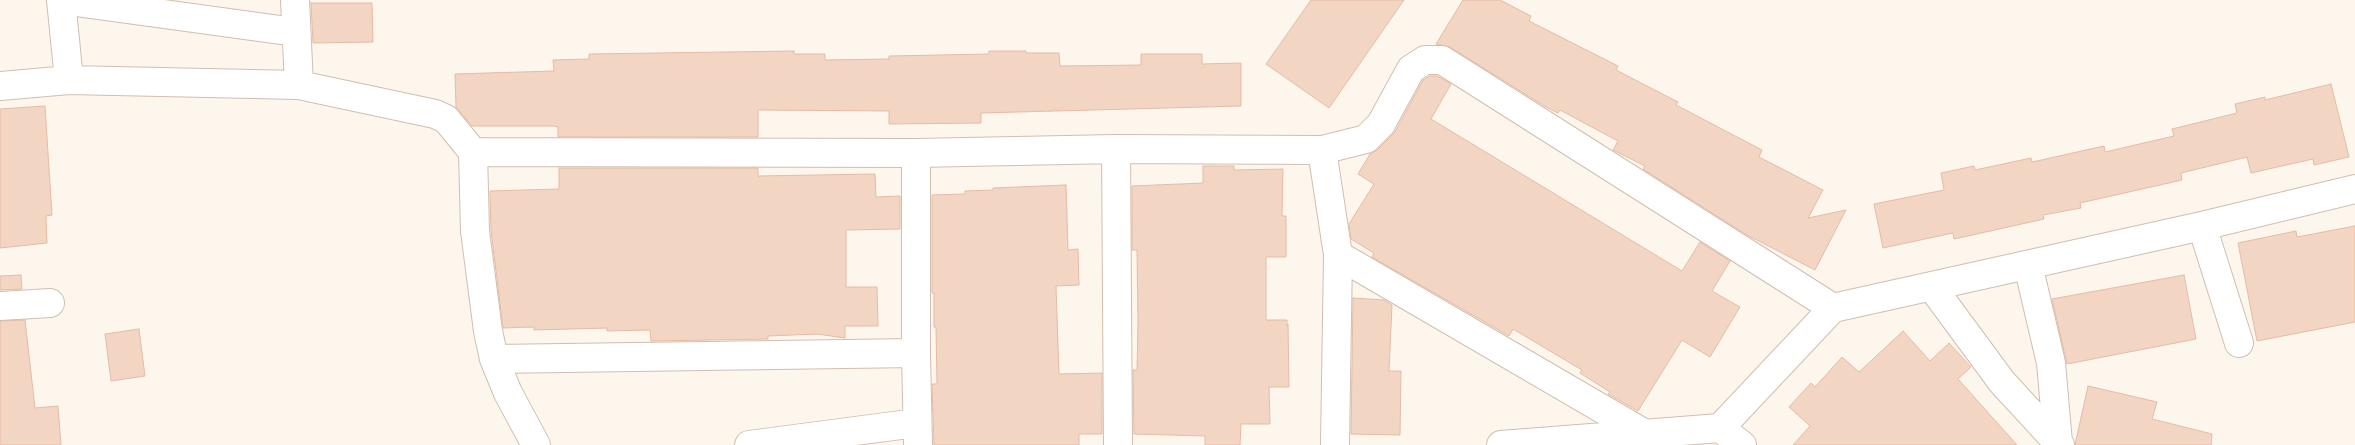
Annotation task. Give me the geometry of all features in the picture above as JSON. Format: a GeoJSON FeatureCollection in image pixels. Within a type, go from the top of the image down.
{"type":"FeatureCollection","features":[{"type":"Feature","properties":{"kind":"street"},"geometry":{"type":"LineString","coordinates":[[68,80],[61,0],[295,32]]}},
{"type":"Feature","properties":{"kind":"street"},"geometry":{"type":"LineString","coordinates":[[295,0],[295,32],[299,85]]}},
{"type":"Feature","properties":{"kind":"street"},"geometry":{"type":"LineString","coordinates":[[473,152],[916,153],[1116,149],[1322,150],[1366,138],[1381,124],[1411,69],[1425,60],[1442,60],[1833,308]]}},
{"type":"Feature","properties":{"kind":"street"},"geometry":{"type":"LineString","coordinates":[[0,86],[68,80],[299,85],[435,114],[446,119],[456,128],[473,152],[475,231],[488,330],[494,359],[508,393],[536,445]]}},
{"type":"Feature","properties":{"kind":"street"},"geometry":{"type":"LineString","coordinates":[[1116,149],[1118,445]]}},
{"type":"Feature","properties":{"kind":"street"},"geometry":{"type":"LineString","coordinates":[[1322,150],[1338,255],[1334,445]]}},
{"type":"Feature","properties":{"kind":"street"},"geometry":{"type":"LineString","coordinates":[[749,445],[918,434],[916,153]]}},
{"type":"Feature","properties":{"kind":"street"},"geometry":{"type":"LineString","coordinates":[[1500,445],[1720,428],[1833,308],[2202,226],[2355,189]]}},
{"type":"Feature","properties":{"kind":"street"},"geometry":{"type":"LineString","coordinates":[[2202,226],[2239,343]]}},
{"type":"Feature","properties":{"kind":"street"},"geometry":{"type":"LineString","coordinates":[[1338,255],[1646,435]]}},
{"type":"Feature","properties":{"kind":"street"},"geometry":{"type":"LineString","coordinates":[[2028,264],[2051,363],[2059,444]]}},
{"type":"Feature","properties":{"kind":"street"},"geometry":{"type":"LineString","coordinates":[[1932,287],[2002,382],[2059,444]]}},
{"type":"Feature","properties":{"kind":"street"},"geometry":{"type":"LineString","coordinates":[[0,306],[50,303]]}},
{"type":"Feature","properties":{"kind":"street"},"geometry":{"type":"LineString","coordinates":[[494,359],[916,353]]}},
{"type":"Feature","properties":{"kind":"street"},"geometry":{"type":"LineString","coordinates":[[1720,428],[1742,445]]}},
{"type":"Feature","properties":{"kind":"building"},"geometry":{"type":"Polygon","coordinates":[[[1311,0],[1404,0],[1329,108],[1266,64],[1311,0]]]}},
{"type":"Feature","properties":{"kind":"building"},"geometry":{"type":"Polygon","coordinates":[[[1463,0],[1500,0],[1531,16],[1529,21],[1618,66],[1616,70],[1678,102],[1676,105],[1762,150],[1759,157],[1823,190],[1808,218],[1846,210],[1815,270],[1747,235],[1643,169],[1645,166],[1613,150],[1618,141],[1560,110],[1558,113],[1546,107],[1450,47],[1436,44],[1463,0]]]}},
{"type":"Feature","properties":{"kind":"building"},"geometry":{"type":"Polygon","coordinates":[[[311,3],[372,3],[373,42],[313,43],[311,3]]]}},
{"type":"Feature","properties":{"kind":"building"},"geometry":{"type":"Polygon","coordinates":[[[794,51],[794,54],[825,54],[825,60],[889,59],[889,56],[989,54],[989,51],[1026,51],[1026,53],[1059,53],[1060,66],[1141,65],[1141,54],[1202,54],[1202,64],[1241,63],[1241,106],[981,113],[981,123],[889,124],[889,111],[758,110],[758,137],[558,137],[558,127],[554,126],[472,126],[456,107],[455,74],[554,71],[553,60],[589,59],[589,54],[794,51]]]}},
{"type":"Feature","properties":{"kind":"building"},"geometry":{"type":"Polygon","coordinates":[[[1430,76],[1437,76],[1451,84],[1431,119],[1682,271],[1700,242],[1730,261],[1712,291],[1740,307],[1710,357],[1682,340],[1638,411],[1608,394],[1610,392],[1580,373],[1582,370],[1513,329],[1509,336],[1372,257],[1374,253],[1351,239],[1349,224],[1374,184],[1358,174],[1370,154],[1377,150],[1395,132],[1423,80],[1430,76]]]}},
{"type":"Feature","properties":{"kind":"building"},"geometry":{"type":"Polygon","coordinates":[[[2331,84],[2349,157],[2314,165],[2313,159],[2251,173],[2247,157],[2181,173],[2182,180],[2080,203],[2081,208],[2043,215],[2044,219],[1954,239],[1953,233],[1883,248],[1874,204],[1944,190],[1941,173],[1974,166],[1975,170],[2031,158],[2032,162],[2104,146],[2105,152],[2174,136],[2172,129],[2237,113],[2235,104],[2265,97],[2265,100],[2331,84]]]}},
{"type":"Feature","properties":{"kind":"building"},"geometry":{"type":"Polygon","coordinates":[[[45,106],[52,215],[46,216],[47,243],[0,248],[0,109],[45,106]]]}},
{"type":"Feature","properties":{"kind":"building"},"geometry":{"type":"Polygon","coordinates":[[[1203,166],[1234,166],[1234,170],[1283,169],[1282,216],[1286,216],[1286,257],[1266,257],[1266,320],[1287,320],[1289,387],[1269,387],[1270,424],[1241,424],[1240,445],[1205,445],[1205,436],[1134,434],[1133,370],[1137,370],[1138,324],[1137,250],[1132,250],[1132,186],[1203,183],[1203,166]]]}},
{"type":"Feature","properties":{"kind":"building"},"geometry":{"type":"Polygon","coordinates":[[[559,168],[758,168],[758,176],[875,174],[876,197],[900,196],[900,229],[846,230],[846,287],[877,287],[878,326],[845,326],[845,338],[817,334],[768,336],[768,339],[651,341],[650,330],[607,331],[607,328],[534,330],[534,327],[503,328],[491,230],[490,191],[559,189],[559,168]]]}},
{"type":"Feature","properties":{"kind":"building"},"geometry":{"type":"Polygon","coordinates":[[[1066,185],[1068,250],[1078,249],[1079,285],[1056,286],[1059,374],[1102,373],[1102,434],[1079,434],[1079,445],[934,445],[932,384],[937,384],[936,327],[934,327],[934,293],[932,293],[932,195],[965,194],[965,191],[993,190],[993,188],[1066,185]]]}},
{"type":"Feature","properties":{"kind":"building"},"geometry":{"type":"Polygon","coordinates":[[[2355,226],[2355,322],[2257,341],[2238,243],[2296,231],[2297,237],[2355,226]]]}},
{"type":"Feature","properties":{"kind":"building"},"geometry":{"type":"Polygon","coordinates":[[[21,275],[22,289],[0,290],[0,276],[21,275]]]}},
{"type":"Feature","properties":{"kind":"building"},"geometry":{"type":"Polygon","coordinates":[[[2184,275],[2196,339],[2067,364],[2052,299],[2184,275]]]}},
{"type":"Feature","properties":{"kind":"building"},"geometry":{"type":"Polygon","coordinates":[[[1353,298],[1384,300],[1392,305],[1389,371],[1401,371],[1400,435],[1351,434],[1353,298]]]}},
{"type":"Feature","properties":{"kind":"building"},"geometry":{"type":"Polygon","coordinates":[[[25,320],[35,408],[58,406],[61,445],[0,445],[0,321],[25,320]]]}},
{"type":"Feature","properties":{"kind":"building"},"geometry":{"type":"Polygon","coordinates":[[[139,329],[145,376],[111,381],[105,334],[139,329]]]}},
{"type":"Feature","properties":{"kind":"building"},"geometry":{"type":"Polygon","coordinates":[[[1903,331],[1930,361],[1949,343],[1971,367],[1958,379],[2017,445],[1793,445],[1810,426],[1789,407],[1811,383],[1815,387],[1842,357],[1859,372],[1903,331]]]}},
{"type":"Feature","properties":{"kind":"building"},"geometry":{"type":"Polygon","coordinates":[[[2088,386],[2157,402],[2152,419],[2212,434],[2211,445],[2075,445],[2088,386]]]}}]}
